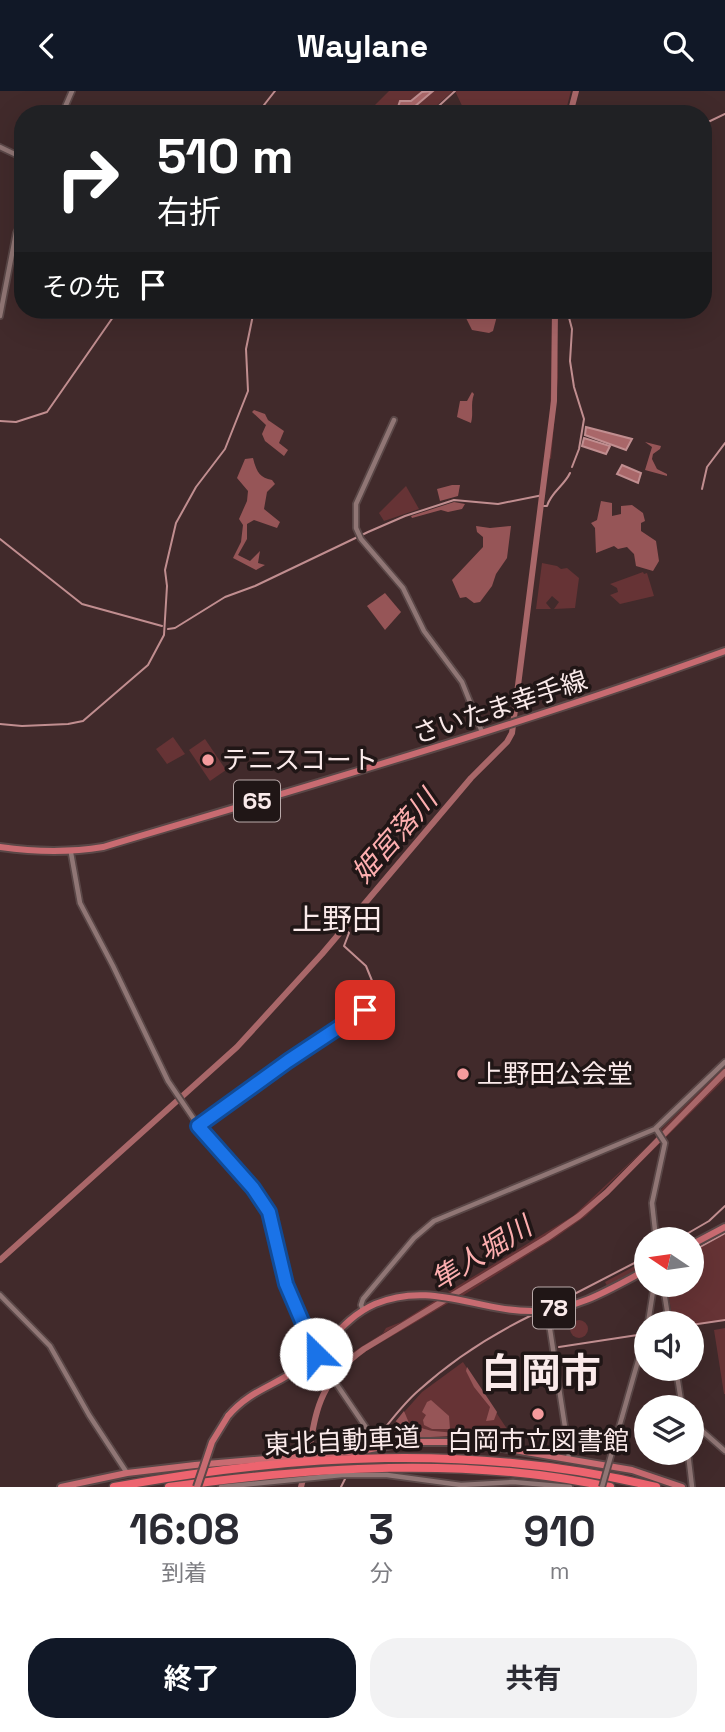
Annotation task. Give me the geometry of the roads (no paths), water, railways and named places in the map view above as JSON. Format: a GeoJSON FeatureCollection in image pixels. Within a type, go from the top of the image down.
{"type":"FeatureCollection","features":[{"type":"Feature","properties":{"kind":"highway","name":"東北自動車道"},"geometry":{"type":"LineString","coordinates":[[114,1487],[293,1459],[394,1457],[489,1460],[564,1469],[656,1487]]}},
{"type":"Feature","properties":{"kind":"highway","name":"東北自動車道"},"geometry":{"type":"LineString","coordinates":[[169,1487],[386,1467],[472,1469],[540,1475],[610,1487]]}},
{"type":"Feature","properties":{"kind":"main road","name":"さいたま幸手線"},"geometry":{"type":"LineString","coordinates":[[0,846],[35,852],[71,853],[103,847],[418,754],[725,651]]}},
{"type":"Feature","properties":{"kind":"main road"},"geometry":{"type":"LineString","coordinates":[[704,1238],[725,1227]]}},
{"type":"Feature","properties":{"kind":"main road","name":"78"},"geometry":{"type":"LineString","coordinates":[[197,1487],[212,1442],[228,1416],[250,1395],[298,1370],[339,1328],[363,1310],[417,1294],[445,1296],[505,1309],[547,1310],[591,1298],[634,1275]]}},
{"type":"Feature","properties":{"kind":"main road"},"geometry":{"type":"LineString","coordinates":[[318,1457],[407,1442],[467,1441],[632,1471],[682,1487]]}},
{"type":"Feature","properties":{"kind":"main road"},"geometry":{"type":"LineString","coordinates":[[61,1487],[127,1473],[293,1459]]}},
{"type":"Feature","properties":{"kind":"street"},"geometry":{"type":"LineString","coordinates":[[0,316],[14,243]]}},
{"type":"Feature","properties":{"kind":"street"},"geometry":{"type":"LineString","coordinates":[[394,420],[356,504],[356,528],[361,539],[403,588],[424,631],[462,682],[482,732]]}},
{"type":"Feature","properties":{"kind":"street"},"geometry":{"type":"LineString","coordinates":[[71,853],[80,903],[180,1103],[253,1188],[269,1212],[286,1284],[316,1354],[380,1448]]}},
{"type":"Feature","properties":{"kind":"street"},"geometry":{"type":"LineString","coordinates":[[198,1126],[288,1061],[376,1003]]}},
{"type":"Feature","properties":{"kind":"street"},"geometry":{"type":"LineString","coordinates":[[363,1310],[363,1299],[414,1238],[433,1221],[657,1131],[725,1062]]}},
{"type":"Feature","properties":{"kind":"street"},"geometry":{"type":"LineString","coordinates":[[655,1227],[652,1203],[665,1143],[657,1131]]}},
{"type":"Feature","properties":{"kind":"street"},"geometry":{"type":"LineString","coordinates":[[0,1295],[50,1346],[89,1415],[127,1473]]}},
{"type":"Feature","properties":{"kind":"street"},"geometry":{"type":"LineString","coordinates":[[547,1310],[568,1460]]}},
{"type":"Feature","properties":{"kind":"street"},"geometry":{"type":"LineString","coordinates":[[602,1487],[634,1375]]}},
{"type":"Feature","properties":{"kind":"street"},"geometry":{"type":"LineString","coordinates":[[704,1433],[725,1451]]}},
{"type":"Feature","properties":{"kind":"street"},"geometry":{"type":"LineString","coordinates":[[689,1465],[692,1487]]}},
{"type":"Feature","properties":{"kind":"street"},"geometry":{"type":"LineString","coordinates":[[315,1474],[387,1475],[461,1485],[513,1482],[570,1487]]}},
{"type":"Feature","properties":{"kind":"street"},"geometry":{"type":"LineString","coordinates":[[221,1487],[281,1480],[291,1476]]}},
{"type":"Feature","properties":{"kind":"street"},"geometry":{"type":"LineString","coordinates":[[278,1487],[281,1480]]}},
{"type":"Feature","properties":{"kind":"waterway"},"geometry":{"type":"LineString","coordinates":[[264,105],[275,91]]}},
{"type":"Feature","properties":{"kind":"waterway"},"geometry":{"type":"LineString","coordinates":[[440,105],[455,91]]}},
{"type":"Feature","properties":{"kind":"waterway","name":"姫宮落川"},"geometry":{"type":"LineString","coordinates":[[572,105],[576,91]]}},
{"type":"Feature","properties":{"kind":"waterway"},"geometry":{"type":"LineString","coordinates":[[712,120],[725,114]]}},
{"type":"Feature","properties":{"kind":"waterway"},"geometry":{"type":"LineString","coordinates":[[0,421],[16,422],[47,412],[112,319]]}},
{"type":"Feature","properties":{"kind":"waterway"},"geometry":{"type":"LineString","coordinates":[[0,724],[22,726],[83,721],[148,665],[164,635],[167,586],[165,570],[176,523],[196,487],[225,449],[248,391],[246,349],[252,319]]}},
{"type":"Feature","properties":{"kind":"waterway","name":"姫宮落川"},"geometry":{"type":"LineString","coordinates":[[0,1260],[237,1047],[322,954],[471,778],[507,742],[512,733],[554,401],[555,319]]}},
{"type":"Feature","properties":{"kind":"waterway"},"geometry":{"type":"LineString","coordinates":[[569,319],[572,329],[570,361],[574,387],[584,419],[579,449],[572,467]]}},
{"type":"Feature","properties":{"kind":"waterway"},"geometry":{"type":"LineString","coordinates":[[702,489],[707,467],[725,443]]}},
{"type":"Feature","properties":{"kind":"waterway"},"geometry":{"type":"LineString","coordinates":[[542,506],[547,506],[570,473]]}},
{"type":"Feature","properties":{"kind":"waterway"},"geometry":{"type":"LineString","coordinates":[[168,629],[175,628],[225,597],[255,586],[405,516],[454,500],[498,504],[543,495]]}},
{"type":"Feature","properties":{"kind":"waterway"},"geometry":{"type":"LineString","coordinates":[[0,539],[82,604],[162,626]]}},
{"type":"Feature","properties":{"kind":"waterway"},"geometry":{"type":"LineString","coordinates":[[289,1058],[372,1002],[370,997],[375,988],[366,966],[344,946],[349,933],[344,928]]}},
{"type":"Feature","properties":{"kind":"waterway","name":"隼人堀川"},"geometry":{"type":"LineString","coordinates":[[301,1487],[317,1411],[332,1380],[345,1365],[364,1349],[579,1216],[607,1192],[725,1072]]}},
{"type":"Feature","properties":{"kind":"waterway"},"geometry":{"type":"LineString","coordinates":[[699,1227],[725,1206]]}},
{"type":"Feature","properties":{"kind":"waterway"},"geometry":{"type":"LineString","coordinates":[[704,1245],[725,1233]]}},
{"type":"Feature","properties":{"kind":"waterway"},"geometry":{"type":"LineString","coordinates":[[555,1304],[634,1263]]}},
{"type":"Feature","properties":{"kind":"waterway"},"geometry":{"type":"LineString","coordinates":[[378,1436],[402,1407],[444,1369],[487,1339],[532,1315]]}},
{"type":"Feature","properties":{"kind":"waterway"},"geometry":{"type":"LineString","coordinates":[[704,1323],[725,1320]]}},
{"type":"Feature","properties":{"kind":"waterway"},"geometry":{"type":"LineString","coordinates":[[559,1347],[634,1336]]}},
{"type":"Feature","properties":{"kind":"waterway"},"geometry":{"type":"LineString","coordinates":[[370,1445],[373,1442]]}},
{"type":"Feature","properties":{"kind":"waterway"},"geometry":{"type":"LineString","coordinates":[[341,1487],[345,1479]]}},
{"type":"Feature","properties":{"kind":"place","name":"テニスコート"},"geometry":{"type":"Point","coordinates":[208,760]}},
{"type":"Feature","properties":{"kind":"place","name":"上野田公会堂"},"geometry":{"type":"Point","coordinates":[463,1074]}},
{"type":"Feature","properties":{"kind":"place","name":"白岡市立図書館"},"geometry":{"type":"Point","coordinates":[538,1414]}},
{"type":"Feature","properties":{"kind":"district","name":"上野田"},"geometry":{"type":"Point","coordinates":[337,920]}},
{"type":"Feature","properties":{"kind":"district","name":"白岡市"},"geometry":{"type":"Point","coordinates":[541,1373]}}]}
